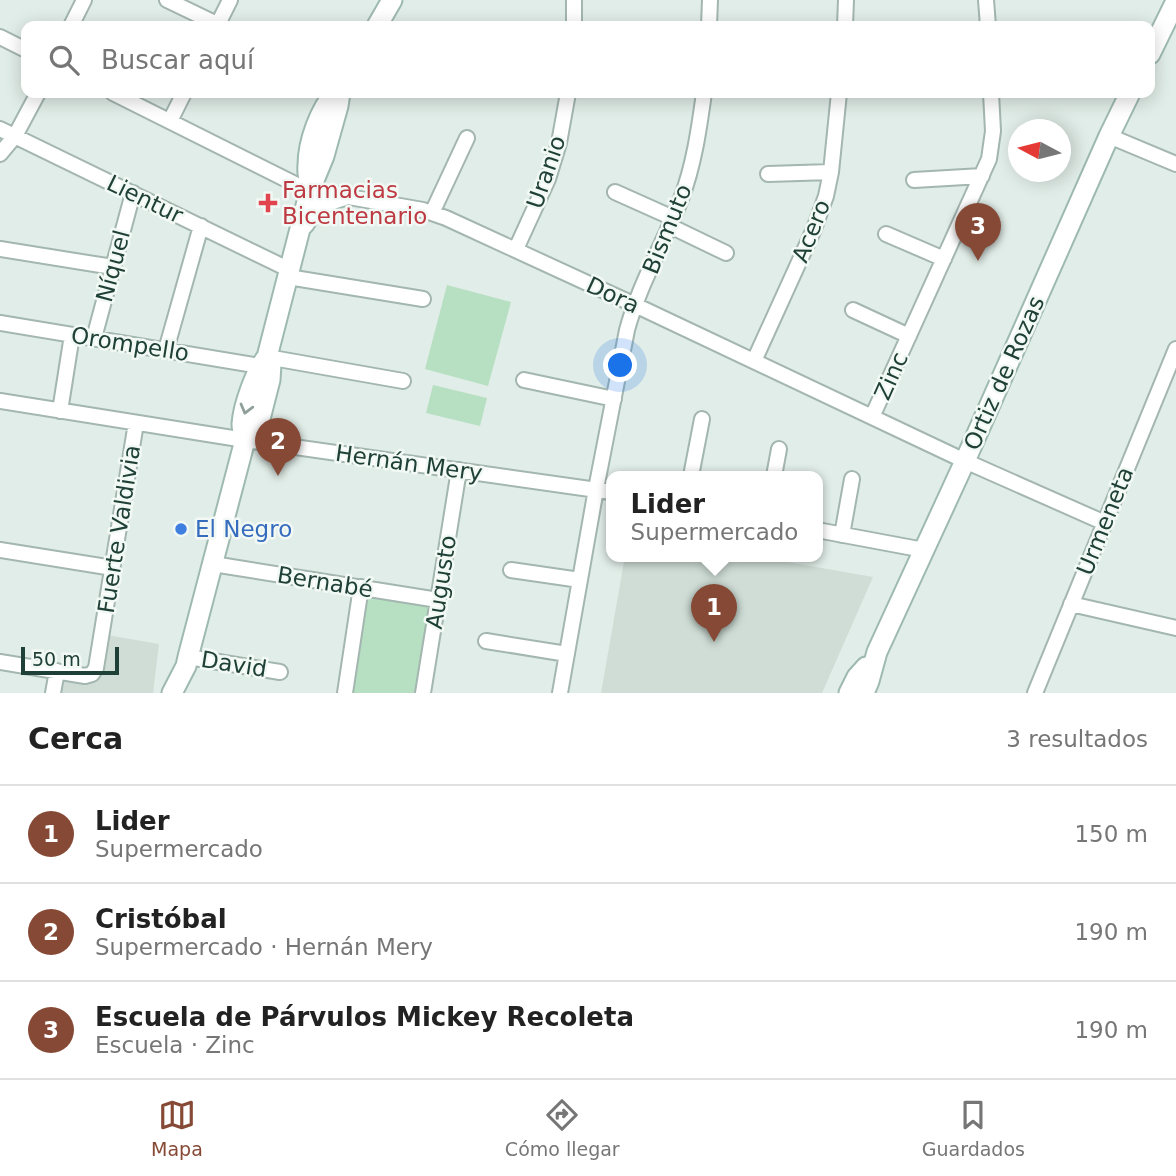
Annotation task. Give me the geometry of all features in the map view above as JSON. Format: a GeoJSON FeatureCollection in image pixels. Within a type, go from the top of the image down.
{"type":"FeatureCollection","features":[{"type":"Feature","properties":{"kind":"main road"},"geometry":{"type":"LineString","coordinates":[[380,21],[392,0]]}},
{"type":"Feature","properties":{"kind":"main road"},"geometry":{"type":"LineString","coordinates":[[1155,44],[1176,1]]}},
{"type":"Feature","properties":{"kind":"main road"},"geometry":{"type":"LineString","coordinates":[[310,190],[307,165],[309,153],[321,116],[331,98]]}},
{"type":"Feature","properties":{"kind":"main road"},"geometry":{"type":"LineString","coordinates":[[184,693],[187,661],[245,440],[243,416],[254,379],[264,361],[310,190],[324,156],[339,98]]}},
{"type":"Feature","properties":{"kind":"main road","name":"Ortiz de Rozas"},"geometry":{"type":"LineString","coordinates":[[864,693],[877,652],[1128,98]]}},
{"type":"Feature","properties":{"kind":"main road"},"geometry":{"type":"LineString","coordinates":[[300,232],[312,212],[332,199],[343,196]]}},
{"type":"Feature","properties":{"kind":"main road","name":"Ortiz de Rozas"},"geometry":{"type":"LineString","coordinates":[[849,693],[857,677],[877,652]]}},
{"type":"Feature","properties":{"kind":"main road"},"geometry":{"type":"LineString","coordinates":[[172,693],[187,661]]}},
{"type":"Feature","properties":{"kind":"street"},"geometry":{"type":"LineString","coordinates":[[74,21],[84,0]]}},
{"type":"Feature","properties":{"kind":"street"},"geometry":{"type":"LineString","coordinates":[[167,0],[209,21]]}},
{"type":"Feature","properties":{"kind":"street"},"geometry":{"type":"LineString","coordinates":[[221,21],[230,0]]}},
{"type":"Feature","properties":{"kind":"street"},"geometry":{"type":"LineString","coordinates":[[573,21],[574,0]]}},
{"type":"Feature","properties":{"kind":"street"},"geometry":{"type":"LineString","coordinates":[[709,21],[710,0]]}},
{"type":"Feature","properties":{"kind":"street"},"geometry":{"type":"LineString","coordinates":[[845,21],[846,0]]}},
{"type":"Feature","properties":{"kind":"street"},"geometry":{"type":"LineString","coordinates":[[986,0],[988,21]]}},
{"type":"Feature","properties":{"kind":"street"},"geometry":{"type":"LineString","coordinates":[[0,37],[21,48]]}},
{"type":"Feature","properties":{"kind":"street"},"geometry":{"type":"LineString","coordinates":[[0,154],[15,136],[35,98]]}},
{"type":"Feature","properties":{"kind":"street","name":"Dora"},"geometry":{"type":"LineString","coordinates":[[123,98],[310,190],[432,213],[516,249],[965,461],[1105,523]]}},
{"type":"Feature","properties":{"kind":"street"},"geometry":{"type":"LineString","coordinates":[[170,121],[182,98]]}},
{"type":"Feature","properties":{"kind":"street","name":"Uranio"},"geometry":{"type":"LineString","coordinates":[[516,249],[552,167],[567,98]]}},
{"type":"Feature","properties":{"kind":"street","name":"Bismuto"},"geometry":{"type":"LineString","coordinates":[[560,693],[627,330],[689,176],[703,98]]}},
{"type":"Feature","properties":{"kind":"street","name":"Acero"},"geometry":{"type":"LineString","coordinates":[[754,361],[826,196],[838,98]]}},
{"type":"Feature","properties":{"kind":"street","name":"Zinc"},"geometry":{"type":"LineString","coordinates":[[872,417],[989,159],[993,142],[991,98]]}},
{"type":"Feature","properties":{"kind":"street","name":"Lientur"},"geometry":{"type":"LineString","coordinates":[[0,129],[201,226],[289,274],[424,299]]}},
{"type":"Feature","properties":{"kind":"street"},"geometry":{"type":"LineString","coordinates":[[1109,136],[1176,164]]}},
{"type":"Feature","properties":{"kind":"street"},"geometry":{"type":"LineString","coordinates":[[432,213],[467,138]]}},
{"type":"Feature","properties":{"kind":"street"},"geometry":{"type":"LineString","coordinates":[[768,174],[831,172]]}},
{"type":"Feature","properties":{"kind":"street"},"geometry":{"type":"LineString","coordinates":[[914,180],[982,176]]}},
{"type":"Feature","properties":{"kind":"street"},"geometry":{"type":"LineString","coordinates":[[615,192],[726,253]]}},
{"type":"Feature","properties":{"kind":"street","name":"Níquel"},"geometry":{"type":"LineString","coordinates":[[94,338],[132,193]]}},
{"type":"Feature","properties":{"kind":"street"},"geometry":{"type":"LineString","coordinates":[[166,350],[201,226]]}},
{"type":"Feature","properties":{"kind":"street"},"geometry":{"type":"LineString","coordinates":[[886,234],[944,259]]}},
{"type":"Feature","properties":{"kind":"street"},"geometry":{"type":"LineString","coordinates":[[0,249],[113,267]]}},
{"type":"Feature","properties":{"kind":"street","name":"Zinc"},"geometry":{"type":"LineString","coordinates":[[853,310],[909,335]]}},
{"type":"Feature","properties":{"kind":"street","name":"Orompello"},"geometry":{"type":"LineString","coordinates":[[0,323],[166,350],[403,381]]}},
{"type":"Feature","properties":{"kind":"street"},"geometry":{"type":"LineString","coordinates":[[60,411],[72,335]]}},
{"type":"Feature","properties":{"kind":"street","name":"Urmeneta"},"geometry":{"type":"LineString","coordinates":[[1035,693],[1176,349]]}},
{"type":"Feature","properties":{"kind":"street"},"geometry":{"type":"LineString","coordinates":[[524,380],[614,399]]}},
{"type":"Feature","properties":{"kind":"street","name":"Hernán Mery"},"geometry":{"type":"LineString","coordinates":[[0,401],[245,440],[606,491]]}},
{"type":"Feature","properties":{"kind":"street"},"geometry":{"type":"LineString","coordinates":[[692,471],[702,419]]}},
{"type":"Feature","properties":{"kind":"street","name":"Fuerte Valdivia"},"geometry":{"type":"LineString","coordinates":[[57,671],[85,676],[92,674],[97,665],[136,423]]}},
{"type":"Feature","properties":{"kind":"street"},"geometry":{"type":"LineString","coordinates":[[775,471],[779,449]]}},
{"type":"Feature","properties":{"kind":"street","name":"Augusto"},"geometry":{"type":"LineString","coordinates":[[424,693],[459,470]]}},
{"type":"Feature","properties":{"kind":"street"},"geometry":{"type":"LineString","coordinates":[[842,535],[852,479]]}},
{"type":"Feature","properties":{"kind":"street"},"geometry":{"type":"LineString","coordinates":[[823,531],[924,550]]}},
{"type":"Feature","properties":{"kind":"street"},"geometry":{"type":"LineString","coordinates":[[0,550],[113,568]]}},
{"type":"Feature","properties":{"kind":"street","name":"Bernabé"},"geometry":{"type":"LineString","coordinates":[[213,564],[438,600]]}},
{"type":"Feature","properties":{"kind":"street"},"geometry":{"type":"LineString","coordinates":[[511,570],[580,580]]}},
{"type":"Feature","properties":{"kind":"street"},"geometry":{"type":"LineString","coordinates":[[345,693],[361,587]]}},
{"type":"Feature","properties":{"kind":"street"},"geometry":{"type":"LineString","coordinates":[[1071,604],[1176,628]]}},
{"type":"Feature","properties":{"kind":"street"},"geometry":{"type":"LineString","coordinates":[[485,641],[567,654]]}},
{"type":"Feature","properties":{"kind":"street","name":"David"},"geometry":{"type":"LineString","coordinates":[[187,661],[280,672]]}},
{"type":"Feature","properties":{"kind":"street"},"geometry":{"type":"LineString","coordinates":[[0,662],[57,671],[53,693]]}},
{"type":"Feature","properties":{"kind":"shaded area"},"geometry":{"type":"Polygon","coordinates":[[[624,562],[787,562],[873,577],[822,693],[601,693],[624,562]]]}},
{"type":"Feature","properties":{"kind":"shaded area"},"geometry":{"type":"Polygon","coordinates":[[[107,635],[159,644],[153,693],[60,693],[62,677],[95,683],[107,635]]]}},
{"type":"Feature","properties":{"kind":"green space"},"geometry":{"type":"Polygon","coordinates":[[[447,285],[511,302],[488,386],[425,369],[447,285]]]}},
{"type":"Feature","properties":{"kind":"green space"},"geometry":{"type":"Polygon","coordinates":[[[433,385],[487,398],[480,426],[426,413],[433,385]]]}},
{"type":"Feature","properties":{"kind":"green space"},"geometry":{"type":"Polygon","coordinates":[[[364,595],[430,604],[417,693],[350,693],[364,595]]]}},
{"type":"Feature","properties":{"kind":"place","name":"Farmacias Bicentenario"},"geometry":{"type":"Point","coordinates":[268,203]}},
{"type":"Feature","properties":{"kind":"place","name":"Escuela de Párvulos Mickey Recoleta"},"geometry":{"type":"Point","coordinates":[978,261]}},
{"type":"Feature","properties":{"kind":"place","name":"Cristóbal"},"geometry":{"type":"Point","coordinates":[278,476]}},
{"type":"Feature","properties":{"kind":"place","name":"El Negro"},"geometry":{"type":"Point","coordinates":[181,529]}},
{"type":"Feature","properties":{"kind":"place","name":"Lider"},"geometry":{"type":"Point","coordinates":[714,642]}}]}
